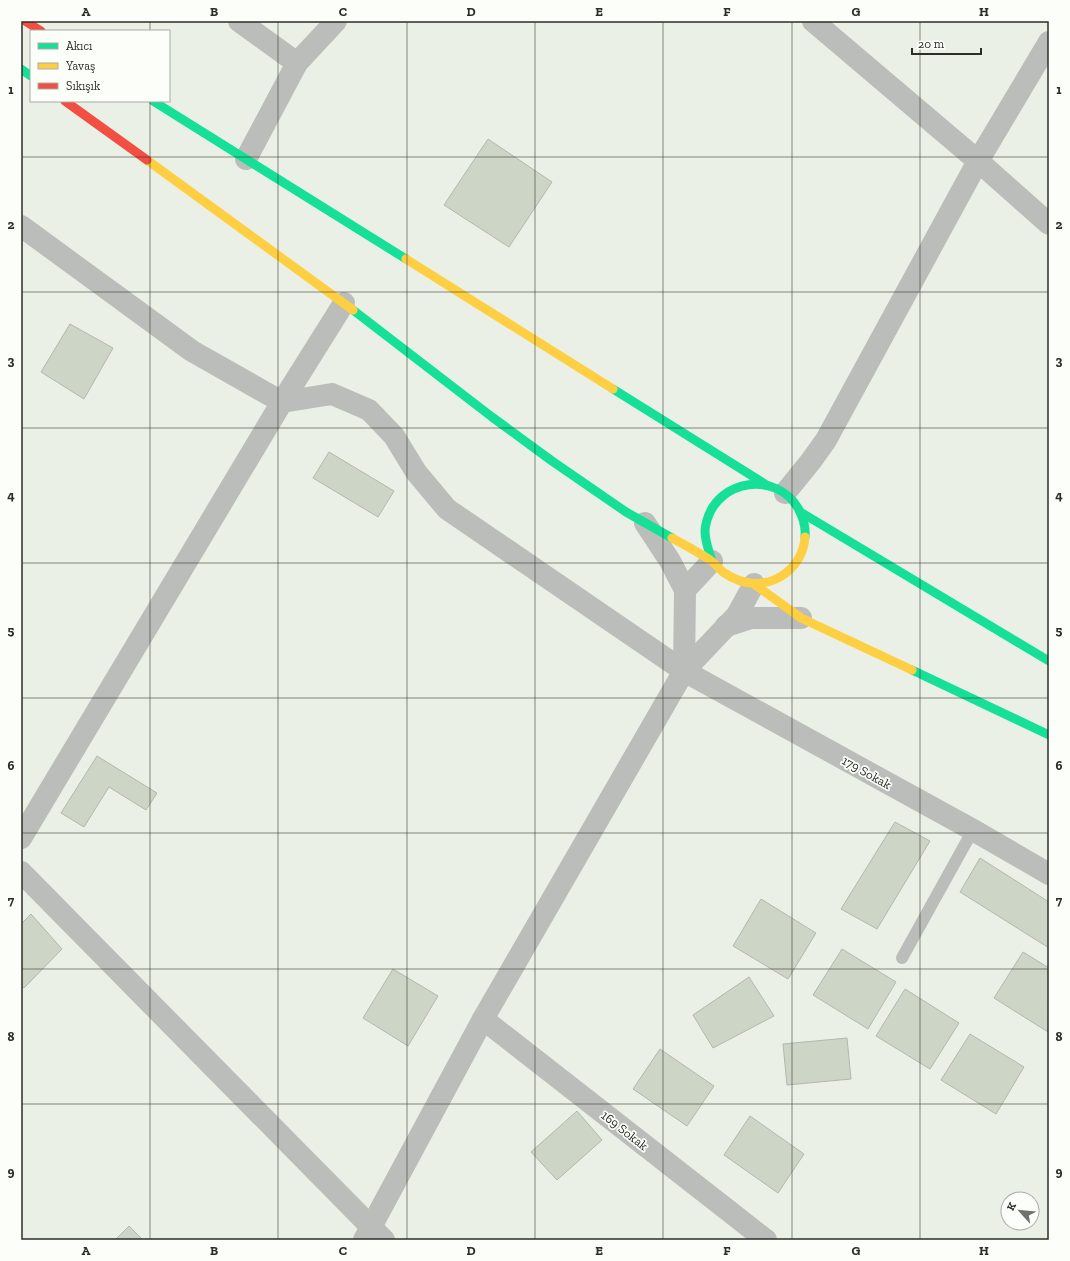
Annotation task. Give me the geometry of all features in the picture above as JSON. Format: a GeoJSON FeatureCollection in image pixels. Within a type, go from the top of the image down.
{"type":"FeatureCollection","features":[{"type":"Feature","properties":{"kind":"highway"},"geometry":{"type":"LineString","coordinates":[[25,21],[39,30]]}},
{"type":"Feature","properties":{"kind":"highway"},"geometry":{"type":"LineString","coordinates":[[21,69],[30,75]]}},
{"type":"Feature","properties":{"kind":"highway"},"geometry":{"type":"LineString","coordinates":[[66,102],[344,302],[554,462],[628,514],[712,561],[724,572],[738,581],[754,584],[771,582],[786,574],[797,562],[804,546],[806,530],[802,513],[793,499],[780,489],[765,484],[155,102]]}},
{"type":"Feature","properties":{"kind":"highway"},"geometry":{"type":"LineString","coordinates":[[712,561],[706,545],[705,528],[710,512],[719,498],[732,489],[748,483],[765,484]]}},
{"type":"Feature","properties":{"kind":"highway"},"geometry":{"type":"LineString","coordinates":[[802,513],[1049,661]]}},
{"type":"Feature","properties":{"kind":"highway"},"geometry":{"type":"LineString","coordinates":[[754,584],[801,618],[1049,735]]}},
{"type":"Feature","properties":{"kind":"street"},"geometry":{"type":"LineString","coordinates":[[239,21],[297,63]]}},
{"type":"Feature","properties":{"kind":"street"},"geometry":{"type":"LineString","coordinates":[[246,159],[297,63],[336,21]]}},
{"type":"Feature","properties":{"kind":"street"},"geometry":{"type":"LineString","coordinates":[[814,21],[978,161],[1049,224]]}},
{"type":"Feature","properties":{"kind":"street"},"geometry":{"type":"LineString","coordinates":[[785,493],[811,462],[826,440],[978,161],[1049,42]]}},
{"type":"Feature","properties":{"kind":"street"},"geometry":{"type":"LineString","coordinates":[[21,226],[192,351],[282,402]]}},
{"type":"Feature","properties":{"kind":"street"},"geometry":{"type":"LineString","coordinates":[[21,838],[282,402],[344,302]]}},
{"type":"Feature","properties":{"kind":"street","name":"179 Sokak"},"geometry":{"type":"LineString","coordinates":[[282,402],[332,394],[369,410],[394,436],[416,472],[447,509],[684,671],[973,830],[1049,874]]}},
{"type":"Feature","properties":{"kind":"street"},"geometry":{"type":"LineString","coordinates":[[645,523],[670,561],[685,590],[684,671]]}},
{"type":"Feature","properties":{"kind":"street"},"geometry":{"type":"LineString","coordinates":[[685,590],[712,561]]}},
{"type":"Feature","properties":{"kind":"street"},"geometry":{"type":"LineString","coordinates":[[21,872],[373,1236],[483,1019],[684,671],[737,615],[754,584]]}},
{"type":"Feature","properties":{"kind":"street"},"geometry":{"type":"LineString","coordinates":[[726,626],[751,618],[801,618]]}},
{"type":"Feature","properties":{"kind":"street","name":"169 Sokak"},"geometry":{"type":"LineString","coordinates":[[483,1019],[766,1240]]}},
{"type":"Feature","properties":{"kind":"lane"},"geometry":{"type":"LineString","coordinates":[[902,958],[973,830]]}},
{"type":"Feature","properties":{"kind":"building"},"geometry":{"type":"Polygon","coordinates":[[[488,139],[552,182],[509,247],[444,205],[488,139]]]}},
{"type":"Feature","properties":{"kind":"building"},"geometry":{"type":"Polygon","coordinates":[[[70,324],[113,348],[84,399],[41,372],[70,324]]]}},
{"type":"Feature","properties":{"kind":"building"},"geometry":{"type":"Polygon","coordinates":[[[329,452],[394,491],[378,517],[313,478],[329,452]]]}},
{"type":"Feature","properties":{"kind":"building"},"geometry":{"type":"Polygon","coordinates":[[[97,756],[157,793],[146,810],[109,787],[84,827],[61,813],[97,756]]]}},
{"type":"Feature","properties":{"kind":"building"},"geometry":{"type":"Polygon","coordinates":[[[895,822],[930,841],[877,929],[841,909],[895,822]]]}},
{"type":"Feature","properties":{"kind":"building"},"geometry":{"type":"Polygon","coordinates":[[[980,858],[1049,902],[1049,948],[960,892],[980,858]]]}},
{"type":"Feature","properties":{"kind":"building"},"geometry":{"type":"Polygon","coordinates":[[[761,899],[816,933],[788,979],[733,946],[761,899]]]}},
{"type":"Feature","properties":{"kind":"building"},"geometry":{"type":"Polygon","coordinates":[[[31,914],[62,949],[24,988],[21,986],[21,924],[31,914]]]}},
{"type":"Feature","properties":{"kind":"building"},"geometry":{"type":"Polygon","coordinates":[[[842,949],[896,982],[868,1029],[813,995],[842,949]]]}},
{"type":"Feature","properties":{"kind":"building"},"geometry":{"type":"Polygon","coordinates":[[[1023,952],[1049,968],[1048,1032],[994,998],[1023,952]]]}},
{"type":"Feature","properties":{"kind":"building"},"geometry":{"type":"Polygon","coordinates":[[[393,969],[438,996],[408,1046],[363,1018],[393,969]]]}},
{"type":"Feature","properties":{"kind":"building"},"geometry":{"type":"Polygon","coordinates":[[[749,977],[774,1016],[713,1048],[693,1015],[749,977]]]}},
{"type":"Feature","properties":{"kind":"building"},"geometry":{"type":"Polygon","coordinates":[[[905,989],[959,1023],[930,1069],[876,1036],[905,989]]]}},
{"type":"Feature","properties":{"kind":"building"},"geometry":{"type":"Polygon","coordinates":[[[970,1034],[1024,1067],[996,1114],[941,1080],[970,1034]]]}},
{"type":"Feature","properties":{"kind":"building"},"geometry":{"type":"Polygon","coordinates":[[[847,1038],[851,1079],[787,1085],[783,1044],[847,1038]]]}},
{"type":"Feature","properties":{"kind":"building"},"geometry":{"type":"Polygon","coordinates":[[[660,1049],[714,1086],[687,1126],[633,1089],[660,1049]]]}},
{"type":"Feature","properties":{"kind":"building"},"geometry":{"type":"Polygon","coordinates":[[[577,1111],[602,1140],[557,1180],[531,1152],[577,1111]]]}},
{"type":"Feature","properties":{"kind":"building"},"geometry":{"type":"Polygon","coordinates":[[[750,1116],[804,1154],[778,1193],[724,1155],[750,1116]]]}},
{"type":"Feature","properties":{"kind":"building"},"geometry":{"type":"Polygon","coordinates":[[[129,1226],[143,1240],[115,1240],[129,1226]]]}},
{"type":"Feature","properties":{"kind":"traffic: fast"},"geometry":{"type":"LineString","coordinates":[[21,69],[30,75]]}},
{"type":"Feature","properties":{"kind":"traffic: fast"},"geometry":{"type":"LineString","coordinates":[[155,102],[406,259]]}},
{"type":"Feature","properties":{"kind":"traffic: fast"},"geometry":{"type":"LineString","coordinates":[[353,310],[492,417],[552,461],[626,512],[672,538]]}},
{"type":"Feature","properties":{"kind":"traffic: fast"},"geometry":{"type":"LineString","coordinates":[[613,389],[765,484]]}},
{"type":"Feature","properties":{"kind":"traffic: fast"},"geometry":{"type":"LineString","coordinates":[[712,561],[705,535],[707,520],[713,506],[723,496],[735,488],[749,485],[763,485],[776,488],[788,496],[798,508],[801,515],[805,525],[805,537]]}},
{"type":"Feature","properties":{"kind":"traffic: fast"},"geometry":{"type":"LineString","coordinates":[[802,513],[1049,661]]}},
{"type":"Feature","properties":{"kind":"traffic: fast"},"geometry":{"type":"LineString","coordinates":[[912,670],[1049,735]]}},
{"type":"Feature","properties":{"kind":"traffic: slow"},"geometry":{"type":"LineString","coordinates":[[147,160],[353,310]]}},
{"type":"Feature","properties":{"kind":"traffic: slow"},"geometry":{"type":"LineString","coordinates":[[406,259],[613,389]]}},
{"type":"Feature","properties":{"kind":"traffic: slow"},"geometry":{"type":"LineString","coordinates":[[672,538],[710,560],[731,577],[746,582],[763,583],[778,578],[790,569],[797,561],[805,537]]}},
{"type":"Feature","properties":{"kind":"traffic: slow"},"geometry":{"type":"LineString","coordinates":[[754,584],[801,618],[912,670]]}},
{"type":"Feature","properties":{"kind":"traffic: jam"},"geometry":{"type":"LineString","coordinates":[[25,21],[39,30]]}},
{"type":"Feature","properties":{"kind":"traffic: jam"},"geometry":{"type":"LineString","coordinates":[[66,102],[147,160]]}}]}
